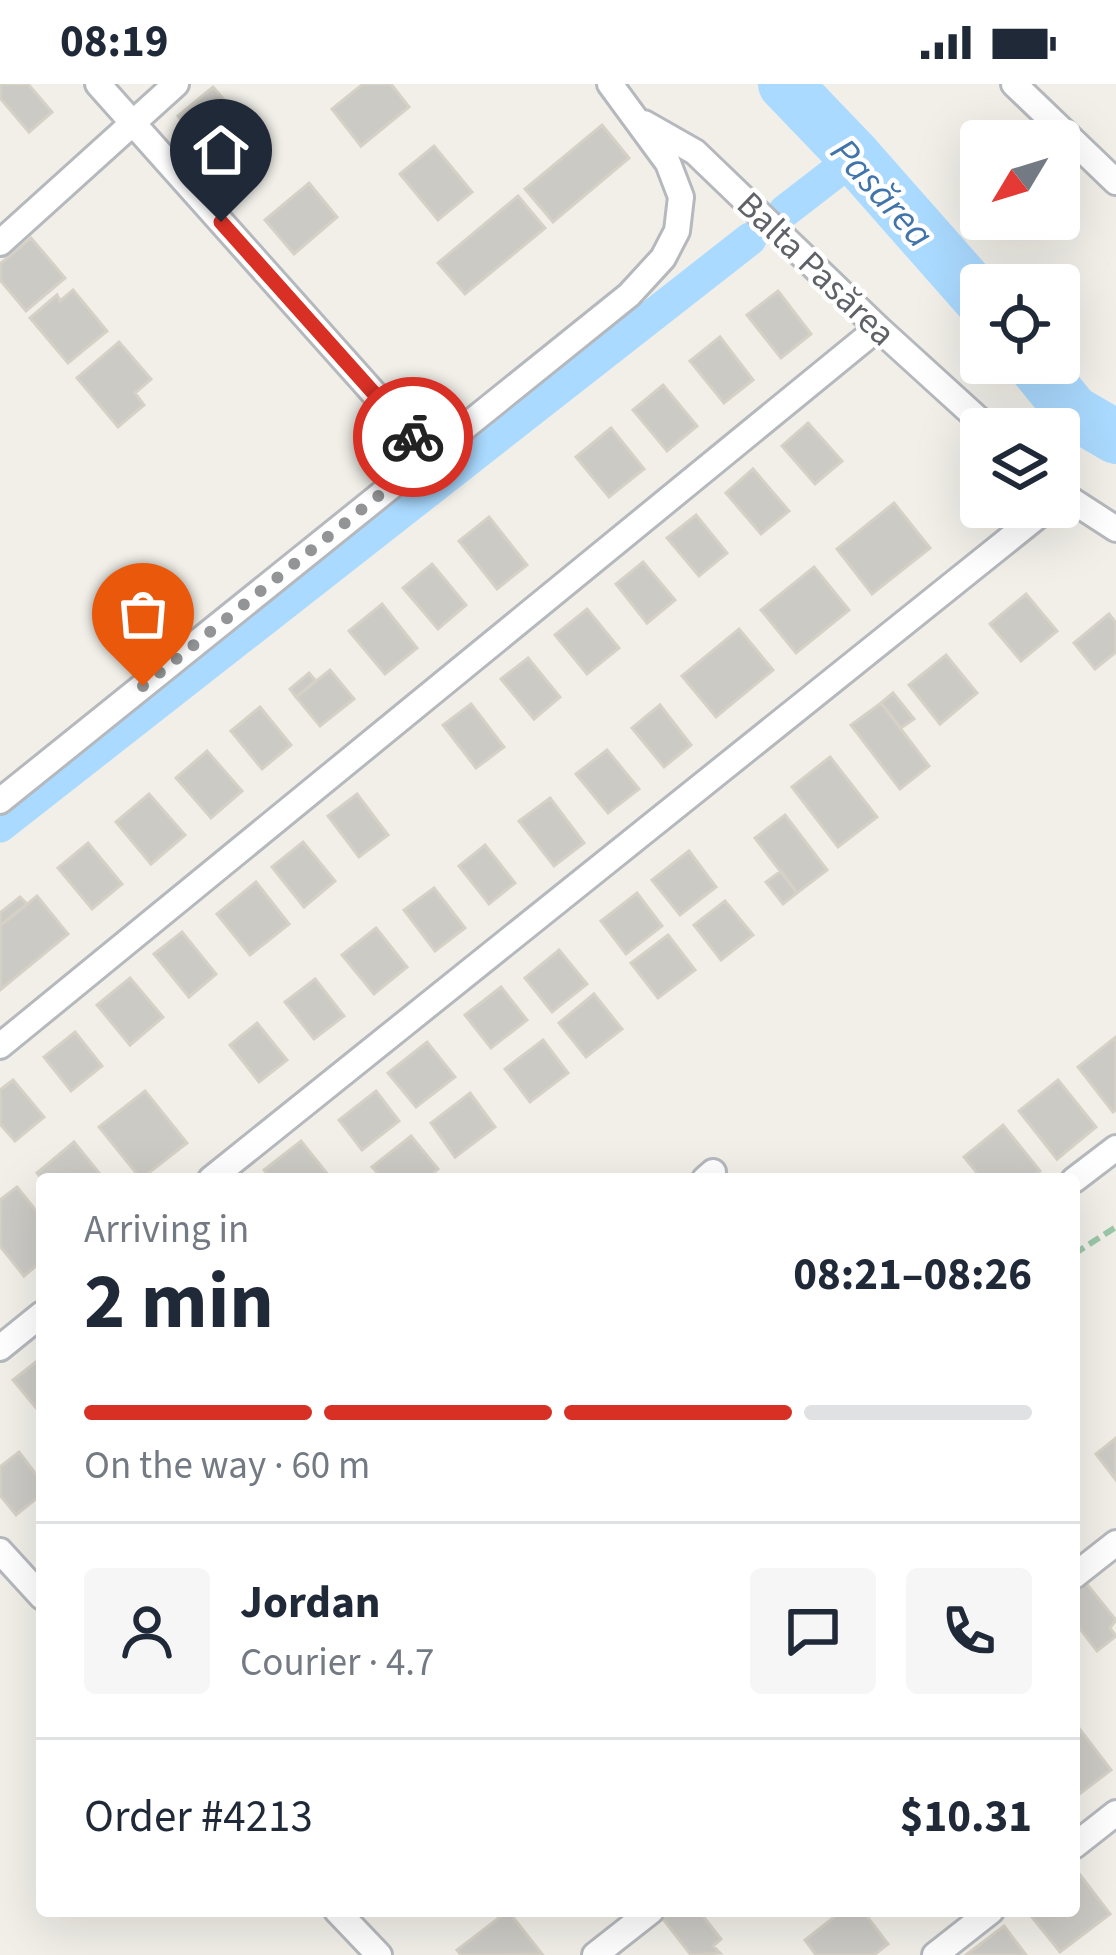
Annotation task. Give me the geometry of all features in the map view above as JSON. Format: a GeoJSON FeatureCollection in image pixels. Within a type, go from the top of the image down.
{"type":"FeatureCollection","features":[{"type":"Feature","properties":{"kind":"street"},"geometry":{"type":"LineString","coordinates":[[0,802],[429,455],[98,84]]}},
{"type":"Feature","properties":{"kind":"street"},"geometry":{"type":"LineString","coordinates":[[0,243],[176,84]]}},
{"type":"Feature","properties":{"kind":"street","name":"Balta Pasărea"},"geometry":{"type":"LineString","coordinates":[[429,455],[629,295],[663,258],[677,231],[681,197],[668,163],[610,84]]}},
{"type":"Feature","properties":{"kind":"street"},"geometry":{"type":"LineString","coordinates":[[1014,84],[1116,182]]}},
{"type":"Feature","properties":{"kind":"street","name":"Balta Pasărea"},"geometry":{"type":"LineString","coordinates":[[637,119],[695,152],[965,408]]}},
{"type":"Feature","properties":{"kind":"street"},"geometry":{"type":"LineString","coordinates":[[0,1046],[878,328]]}},
{"type":"Feature","properties":{"kind":"street"},"geometry":{"type":"LineString","coordinates":[[1080,511],[1116,530]]}},
{"type":"Feature","properties":{"kind":"street"},"geometry":{"type":"LineString","coordinates":[[218,1173],[1022,528]]}},
{"type":"Feature","properties":{"kind":"street"},"geometry":{"type":"LineString","coordinates":[[1080,1175],[1116,1148]]}},
{"type":"Feature","properties":{"kind":"street"},"geometry":{"type":"LineString","coordinates":[[0,1348],[36,1319]]}},
{"type":"Feature","properties":{"kind":"street"},"geometry":{"type":"LineString","coordinates":[[1080,1571],[1116,1543]]}},
{"type":"Feature","properties":{"kind":"street"},"geometry":{"type":"LineString","coordinates":[[0,1551],[36,1590]]}},
{"type":"Feature","properties":{"kind":"street"},"geometry":{"type":"LineString","coordinates":[[1080,1841],[1116,1813]]}},
{"type":"Feature","properties":{"kind":"street"},"geometry":{"type":"LineString","coordinates":[[343,1917],[379,1955]]}},
{"type":"Feature","properties":{"kind":"street"},"geometry":{"type":"LineString","coordinates":[[595,1955],[643,1917]]}},
{"type":"Feature","properties":{"kind":"street"},"geometry":{"type":"LineString","coordinates":[[935,1955],[983,1917]]}},
{"type":"Feature","properties":{"kind":"path"},"geometry":{"type":"LineString","coordinates":[[1080,1250],[1116,1226]]}},
{"type":"Feature","properties":{"kind":"building"},"geometry":{"type":"Polygon","coordinates":[[[0,84],[28,84],[52,112],[29,132],[0,98],[0,84]]]}},
{"type":"Feature","properties":{"kind":"building"},"geometry":{"type":"Polygon","coordinates":[[[363,84],[391,84],[409,107],[361,146],[332,109],[363,84]]]}},
{"type":"Feature","properties":{"kind":"building"},"geometry":{"type":"Polygon","coordinates":[[[213,87],[239,117],[203,147],[178,116],[213,87]]]}},
{"type":"Feature","properties":{"kind":"building"},"geometry":{"type":"Polygon","coordinates":[[[602,125],[629,158],[553,222],[525,189],[602,125]]]}},
{"type":"Feature","properties":{"kind":"building"},"geometry":{"type":"Polygon","coordinates":[[[434,146],[472,192],[438,220],[400,174],[434,146]]]}},
{"type":"Feature","properties":{"kind":"building"},"geometry":{"type":"Polygon","coordinates":[[[309,183],[337,217],[294,254],[265,220],[309,183]]]}},
{"type":"Feature","properties":{"kind":"building"},"geometry":{"type":"Polygon","coordinates":[[[518,196],[545,228],[465,294],[438,263],[518,196]]]}},
{"type":"Feature","properties":{"kind":"building"},"geometry":{"type":"Polygon","coordinates":[[[31,238],[65,278],[26,311],[0,280],[0,264],[31,238]]]}},
{"type":"Feature","properties":{"kind":"building"},"geometry":{"type":"Polygon","coordinates":[[[73,290],[107,331],[68,363],[30,318],[57,295],[60,301],[73,290]]]}},
{"type":"Feature","properties":{"kind":"building"},"geometry":{"type":"Polygon","coordinates":[[[778,291],[811,334],[781,358],[747,315],[778,291]]]}},
{"type":"Feature","properties":{"kind":"building"},"geometry":{"type":"Polygon","coordinates":[[[720,337],[753,380],[724,403],[690,361],[720,337]]]}},
{"type":"Feature","properties":{"kind":"building"},"geometry":{"type":"Polygon","coordinates":[[[119,342],[151,379],[135,393],[144,405],[118,427],[77,378],[119,342]]]}},
{"type":"Feature","properties":{"kind":"building"},"geometry":{"type":"Polygon","coordinates":[[[663,385],[697,426],[667,451],[633,410],[663,385]]]}},
{"type":"Feature","properties":{"kind":"building"},"geometry":{"type":"Polygon","coordinates":[[[808,423],[842,461],[815,484],[782,446],[808,423]]]}},
{"type":"Feature","properties":{"kind":"building"},"geometry":{"type":"Polygon","coordinates":[[[611,428],[644,469],[609,497],[576,457],[611,428]]]}},
{"type":"Feature","properties":{"kind":"building"},"geometry":{"type":"Polygon","coordinates":[[[753,469],[789,511],[761,534],[726,493],[753,469]]]}},
{"type":"Feature","properties":{"kind":"building"},"geometry":{"type":"Polygon","coordinates":[[[894,503],[930,548],[872,594],[837,549],[894,503]]]}},
{"type":"Feature","properties":{"kind":"building"},"geometry":{"type":"Polygon","coordinates":[[[696,515],[727,553],[699,576],[667,538],[696,515]]]}},
{"type":"Feature","properties":{"kind":"building"},"geometry":{"type":"Polygon","coordinates":[[[489,517],[527,565],[497,589],[459,541],[489,517]]]}},
{"type":"Feature","properties":{"kind":"building"},"geometry":{"type":"Polygon","coordinates":[[[643,562],[675,600],[647,623],[616,584],[643,562]]]}},
{"type":"Feature","properties":{"kind":"building"},"geometry":{"type":"Polygon","coordinates":[[[432,564],[466,605],[438,629],[403,588],[432,564]]]}},
{"type":"Feature","properties":{"kind":"building"},"geometry":{"type":"Polygon","coordinates":[[[814,567],[849,610],[796,653],[761,610],[814,567]]]}},
{"type":"Feature","properties":{"kind":"building"},"geometry":{"type":"Polygon","coordinates":[[[1026,594],[1057,631],[1021,661],[990,624],[1026,594]]]}},
{"type":"Feature","properties":{"kind":"building"},"geometry":{"type":"Polygon","coordinates":[[[382,604],[417,648],[385,674],[349,631],[382,604]]]}},
{"type":"Feature","properties":{"kind":"building"},"geometry":{"type":"Polygon","coordinates":[[[587,609],[619,648],[587,674],[555,635],[587,609]]]}},
{"type":"Feature","properties":{"kind":"building"},"geometry":{"type":"Polygon","coordinates":[[[1109,614],[1116,623],[1116,652],[1095,669],[1074,643],[1109,614]]]}},
{"type":"Feature","properties":{"kind":"building"},"geometry":{"type":"Polygon","coordinates":[[[739,629],[773,670],[716,717],[682,676],[739,629]]]}},
{"type":"Feature","properties":{"kind":"building"},"geometry":{"type":"Polygon","coordinates":[[[946,655],[977,693],[940,724],[909,685],[946,655]]]}},
{"type":"Feature","properties":{"kind":"building"},"geometry":{"type":"Polygon","coordinates":[[[528,658],[560,697],[534,719],[501,679],[528,658]]]}},
{"type":"Feature","properties":{"kind":"building"},"geometry":{"type":"Polygon","coordinates":[[[330,670],[354,699],[320,726],[296,697],[330,670]]]}},
{"type":"Feature","properties":{"kind":"building"},"geometry":{"type":"Polygon","coordinates":[[[309,673],[316,681],[296,697],[290,689],[309,673]]]}},
{"type":"Feature","properties":{"kind":"building"},"geometry":{"type":"Polygon","coordinates":[[[893,693],[914,719],[901,728],[881,703],[893,693]]]}},
{"type":"Feature","properties":{"kind":"building"},"geometry":{"type":"Polygon","coordinates":[[[881,703],[929,766],[900,789],[851,725],[881,703]]]}},
{"type":"Feature","properties":{"kind":"building"},"geometry":{"type":"Polygon","coordinates":[[[471,704],[504,747],[476,768],[443,725],[471,704]]]}},
{"type":"Feature","properties":{"kind":"building"},"geometry":{"type":"Polygon","coordinates":[[[660,705],[691,745],[664,767],[632,728],[660,705]]]}},
{"type":"Feature","properties":{"kind":"building"},"geometry":{"type":"Polygon","coordinates":[[[260,707],[291,745],[262,769],[231,731],[260,707]]]}},
{"type":"Feature","properties":{"kind":"building"},"geometry":{"type":"Polygon","coordinates":[[[607,750],[639,789],[608,813],[576,774],[607,750]]]}},
{"type":"Feature","properties":{"kind":"building"},"geometry":{"type":"Polygon","coordinates":[[[207,751],[242,791],[211,818],[176,778],[207,751]]]}},
{"type":"Feature","properties":{"kind":"building"},"geometry":{"type":"Polygon","coordinates":[[[830,757],[877,817],[838,847],[792,787],[830,757]]]}},
{"type":"Feature","properties":{"kind":"building"},"geometry":{"type":"Polygon","coordinates":[[[149,794],[185,835],[151,864],[116,822],[149,794]]]}},
{"type":"Feature","properties":{"kind":"building"},"geometry":{"type":"Polygon","coordinates":[[[357,794],[388,835],[359,857],[328,816],[357,794]]]}},
{"type":"Feature","properties":{"kind":"building"},"geometry":{"type":"Polygon","coordinates":[[[550,798],[584,843],[554,866],[519,821],[550,798]]]}},
{"type":"Feature","properties":{"kind":"building"},"geometry":{"type":"Polygon","coordinates":[[[785,815],[827,870],[797,893],[755,838],[785,815]]]}},
{"type":"Feature","properties":{"kind":"building"},"geometry":{"type":"Polygon","coordinates":[[[303,842],[335,881],[304,907],[272,867],[303,842]]]}},
{"type":"Feature","properties":{"kind":"building"},"geometry":{"type":"Polygon","coordinates":[[[88,843],[122,884],[92,909],[58,868],[88,843]]]}},
{"type":"Feature","properties":{"kind":"building"},"geometry":{"type":"Polygon","coordinates":[[[485,845],[515,883],[489,904],[459,866],[485,845]]]}},
{"type":"Feature","properties":{"kind":"building"},"geometry":{"type":"Polygon","coordinates":[[[689,851],[716,887],[680,915],[652,880],[689,851]]]}},
{"type":"Feature","properties":{"kind":"building"},"geometry":{"type":"Polygon","coordinates":[[[781,871],[797,893],[783,904],[766,882],[781,871]]]}},
{"type":"Feature","properties":{"kind":"building"},"geometry":{"type":"Polygon","coordinates":[[[256,882],[289,924],[250,955],[217,914],[256,882]]]}},
{"type":"Feature","properties":{"kind":"building"},"geometry":{"type":"Polygon","coordinates":[[[434,888],[465,928],[435,951],[404,910],[434,888]]]}},
{"type":"Feature","properties":{"kind":"building"},"geometry":{"type":"Polygon","coordinates":[[[637,893],[662,926],[626,954],[601,921],[637,893]]]}},
{"type":"Feature","properties":{"kind":"building"},"geometry":{"type":"Polygon","coordinates":[[[37,896],[68,934],[0,990],[0,926],[37,896]]]}},
{"type":"Feature","properties":{"kind":"building"},"geometry":{"type":"Polygon","coordinates":[[[20,897],[27,904],[0,926],[0,913],[20,897]]]}},
{"type":"Feature","properties":{"kind":"building"},"geometry":{"type":"Polygon","coordinates":[[[725,901],[753,935],[721,960],[694,925],[725,901]]]}},
{"type":"Feature","properties":{"kind":"building"},"geometry":{"type":"Polygon","coordinates":[[[376,928],[407,967],[374,994],[342,955],[376,928]]]}},
{"type":"Feature","properties":{"kind":"building"},"geometry":{"type":"Polygon","coordinates":[[[182,932],[216,974],[189,997],[154,954],[182,932]]]}},
{"type":"Feature","properties":{"kind":"building"},"geometry":{"type":"Polygon","coordinates":[[[668,935],[695,970],[658,998],[631,963],[668,935]]]}},
{"type":"Feature","properties":{"kind":"building"},"geometry":{"type":"Polygon","coordinates":[[[559,950],[587,984],[552,1012],[525,978],[559,950]]]}},
{"type":"Feature","properties":{"kind":"building"},"geometry":{"type":"Polygon","coordinates":[[[130,978],[163,1017],[130,1045],[97,1005],[130,978]]]}},
{"type":"Feature","properties":{"kind":"building"},"geometry":{"type":"Polygon","coordinates":[[[315,979],[344,1016],[314,1039],[285,1002],[315,979]]]}},
{"type":"Feature","properties":{"kind":"building"},"geometry":{"type":"Polygon","coordinates":[[[501,987],[527,1020],[491,1048],[465,1015],[501,987]]]}},
{"type":"Feature","properties":{"kind":"building"},"geometry":{"type":"Polygon","coordinates":[[[594,994],[622,1029],[586,1057],[559,1023],[594,994]]]}},
{"type":"Feature","properties":{"kind":"building"},"geometry":{"type":"Polygon","coordinates":[[[257,1023],[287,1060],[259,1082],[230,1045],[257,1023]]]}},
{"type":"Feature","properties":{"kind":"building"},"geometry":{"type":"Polygon","coordinates":[[[75,1032],[102,1066],[71,1091],[44,1057],[75,1032]]]}},
{"type":"Feature","properties":{"kind":"building"},"geometry":{"type":"Polygon","coordinates":[[[1116,1037],[1116,1110],[1113,1112],[1078,1067],[1116,1037]]]}},
{"type":"Feature","properties":{"kind":"building"},"geometry":{"type":"Polygon","coordinates":[[[543,1040],[568,1073],[530,1102],[505,1069],[543,1040]]]}},
{"type":"Feature","properties":{"kind":"building"},"geometry":{"type":"Polygon","coordinates":[[[427,1042],[455,1077],[416,1107],[388,1073],[427,1042]]]}},
{"type":"Feature","properties":{"kind":"building"},"geometry":{"type":"Polygon","coordinates":[[[13,1080],[44,1117],[15,1141],[0,1124],[0,1090],[13,1080]]]}},
{"type":"Feature","properties":{"kind":"building"},"geometry":{"type":"Polygon","coordinates":[[[1058,1080],[1096,1127],[1057,1159],[1019,1111],[1058,1080]]]}},
{"type":"Feature","properties":{"kind":"building"},"geometry":{"type":"Polygon","coordinates":[[[145,1091],[187,1143],[149,1173],[136,1173],[99,1127],[145,1091]]]}},
{"type":"Feature","properties":{"kind":"building"},"geometry":{"type":"Polygon","coordinates":[[[376,1091],[399,1121],[362,1150],[339,1120],[376,1091]]]}},
{"type":"Feature","properties":{"kind":"building"},"geometry":{"type":"Polygon","coordinates":[[[470,1093],[495,1127],[455,1157],[431,1123],[470,1093]]]}},
{"type":"Feature","properties":{"kind":"building"},"geometry":{"type":"Polygon","coordinates":[[[1003,1125],[1040,1171],[977,1173],[964,1157],[1003,1125]]]}},
{"type":"Feature","properties":{"kind":"building"},"geometry":{"type":"Polygon","coordinates":[[[411,1136],[438,1169],[433,1173],[378,1173],[372,1167],[411,1136]]]}},
{"type":"Feature","properties":{"kind":"building"},"geometry":{"type":"Polygon","coordinates":[[[301,1141],[327,1173],[266,1173],[264,1170],[301,1141]]]}},
{"type":"Feature","properties":{"kind":"building"},"geometry":{"type":"Polygon","coordinates":[[[74,1142],[99,1173],[37,1173],[74,1142]]]}},
{"type":"Feature","properties":{"kind":"building"},"geometry":{"type":"Polygon","coordinates":[[[17,1187],[36,1211],[36,1266],[24,1276],[0,1246],[0,1200],[17,1187]]]}},
{"type":"Feature","properties":{"kind":"building"},"geometry":{"type":"Polygon","coordinates":[[[36,1362],[36,1408],[13,1380],[36,1362]]]}},
{"type":"Feature","properties":{"kind":"building"},"geometry":{"type":"Polygon","coordinates":[[[1116,1438],[1116,1480],[1096,1454],[1116,1438]]]}},
{"type":"Feature","properties":{"kind":"building"},"geometry":{"type":"Polygon","coordinates":[[[19,1452],[36,1474],[36,1499],[16,1515],[0,1495],[0,1467],[19,1452]]]}},
{"type":"Feature","properties":{"kind":"building"},"geometry":{"type":"Polygon","coordinates":[[[1085,1582],[1116,1620],[1110,1628],[1116,1636],[1097,1651],[1080,1629],[1080,1586],[1085,1582]]]}},
{"type":"Feature","properties":{"kind":"building"},"geometry":{"type":"Polygon","coordinates":[[[1080,1730],[1111,1770],[1080,1793],[1080,1730]]]}},
{"type":"Feature","properties":{"kind":"building"},"geometry":{"type":"Polygon","coordinates":[[[1080,1875],[1110,1914],[1060,1952],[1032,1917],[1080,1917],[1080,1875]]]}},
{"type":"Feature","properties":{"kind":"building"},"geometry":{"type":"Polygon","coordinates":[[[500,1917],[513,1917],[542,1954],[461,1955],[457,1950],[500,1917]]]}},
{"type":"Feature","properties":{"kind":"building"},"geometry":{"type":"Polygon","coordinates":[[[704,1917],[721,1939],[713,1946],[720,1953],[691,1955],[663,1919],[704,1917]]]}},
{"type":"Feature","properties":{"kind":"building"},"geometry":{"type":"Polygon","coordinates":[[[834,1917],[868,1917],[888,1944],[874,1955],[816,1955],[805,1940],[834,1917]]]}},
{"type":"Feature","properties":{"kind":"building"},"geometry":{"type":"Polygon","coordinates":[[[1004,1926],[1026,1955],[966,1955],[1004,1926]]]}},
{"type":"Feature","properties":{"kind":"waterway","name":"Pasărea"},"geometry":{"type":"LineString","coordinates":[[785,84],[960,276]]}},
{"type":"Feature","properties":{"kind":"waterway"},"geometry":{"type":"LineString","coordinates":[[785,211],[855,157]]}},
{"type":"Feature","properties":{"kind":"waterway"},"geometry":{"type":"LineString","coordinates":[[0,826],[750,239]]}},
{"type":"Feature","properties":{"kind":"waterway","name":"Pasărea"},"geometry":{"type":"LineString","coordinates":[[1050,384],[1073,412],[1116,437]]}},
{"type":"Feature","properties":{"kind":"way so far"},"geometry":{"type":"LineString","coordinates":[[143,686],[429,455],[413,437]]}},
{"type":"Feature","properties":{"kind":"route"},"geometry":{"type":"LineString","coordinates":[[221,222],[413,437]]}}]}
